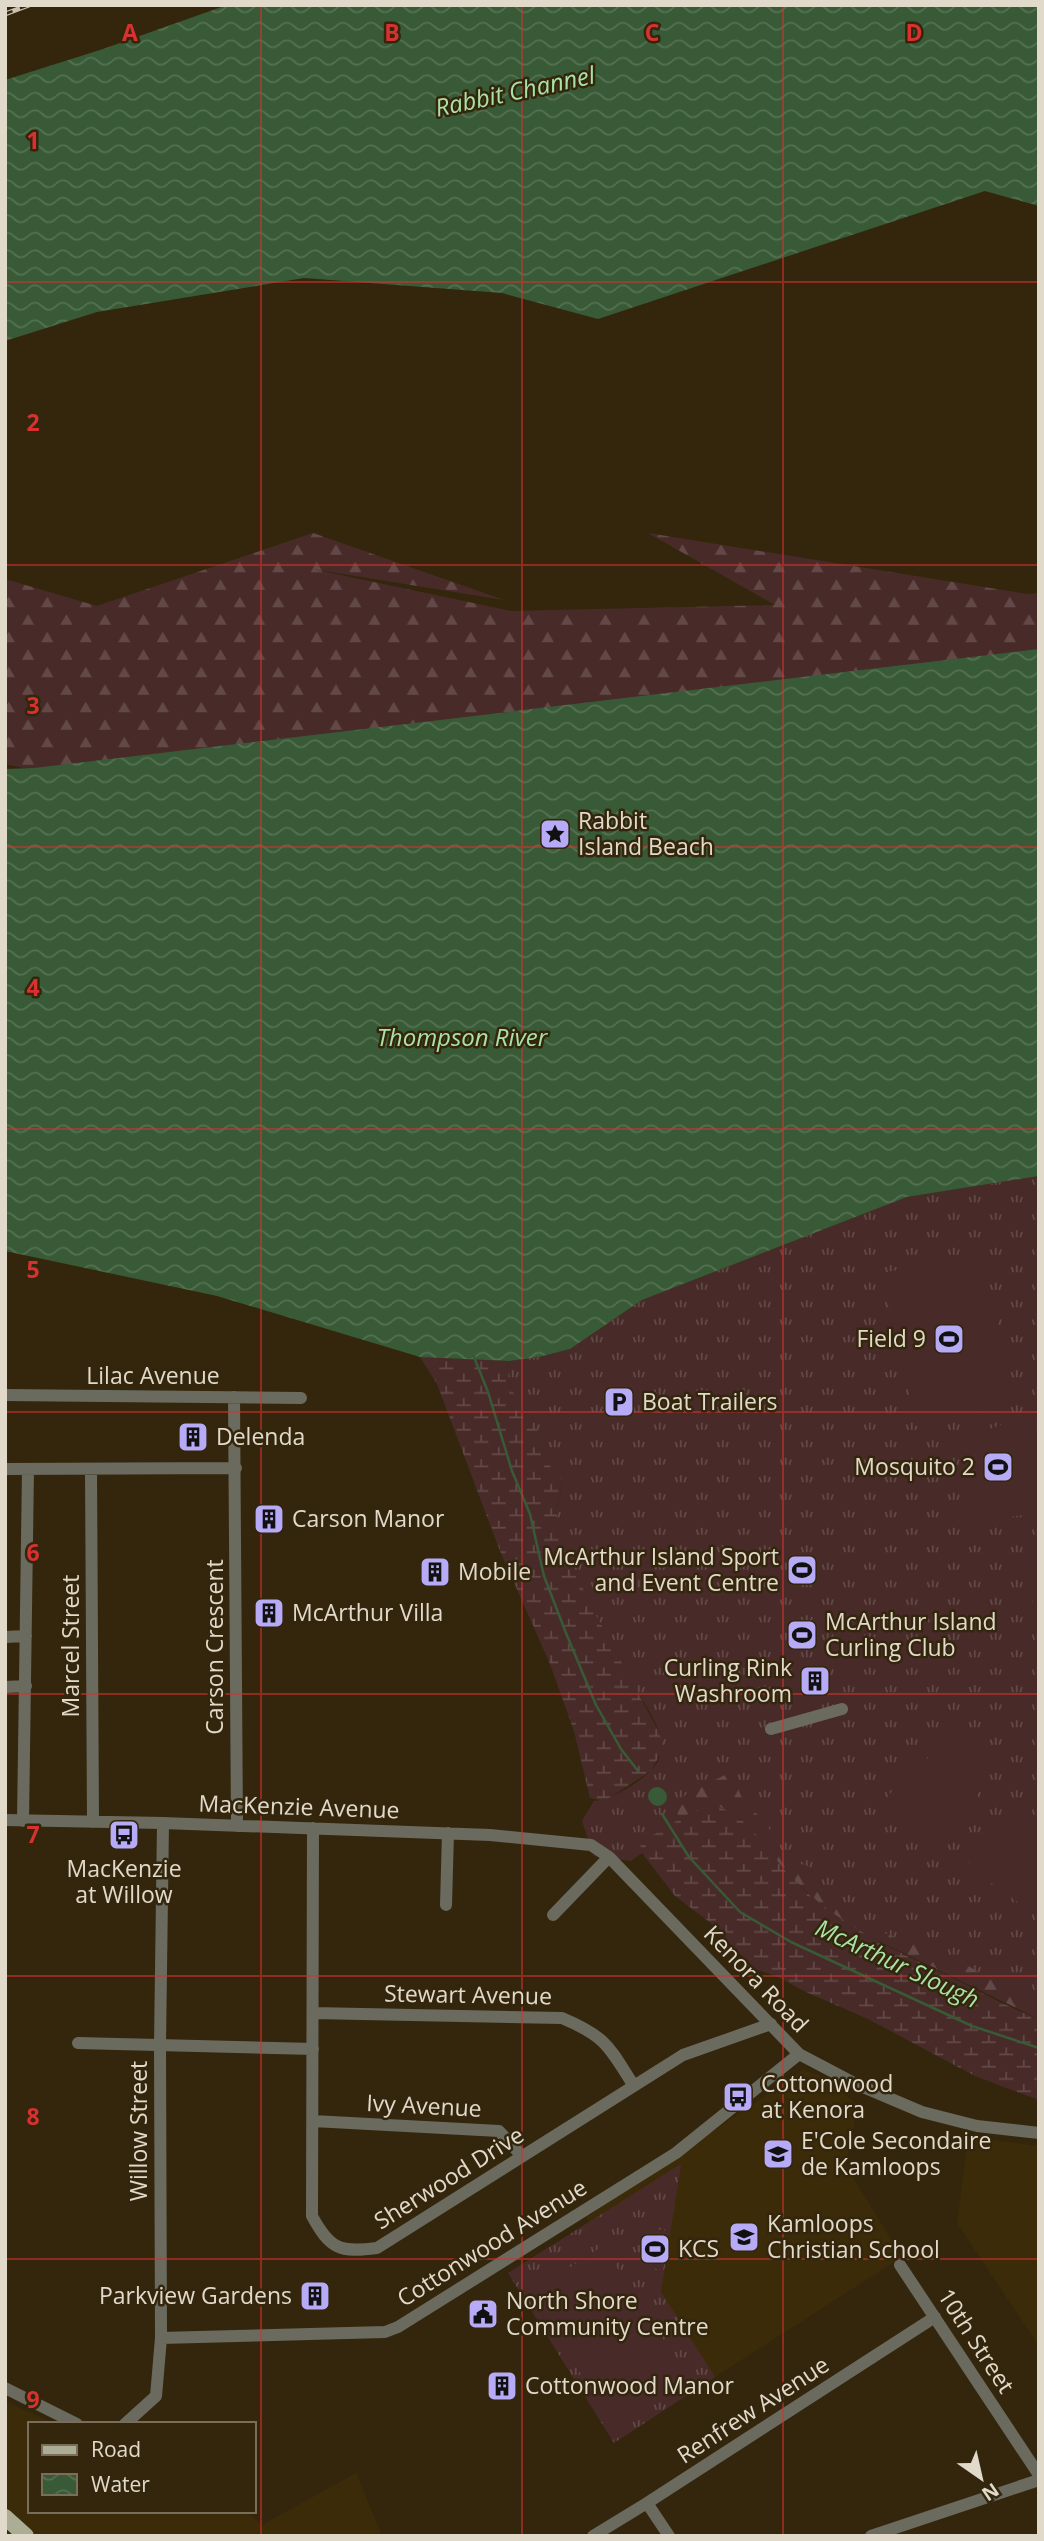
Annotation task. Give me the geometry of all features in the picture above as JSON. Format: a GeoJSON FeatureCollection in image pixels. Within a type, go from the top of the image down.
{"type":"FeatureCollection","features":[{"type":"Feature","properties":{"kind":"main road"},"geometry":{"type":"LineString","coordinates":[[5,2517],[26,2536]]}},
{"type":"Feature","properties":{"kind":"street","name":"Lilac Avenue"},"geometry":{"type":"LineString","coordinates":[[5,1395],[301,1398]]}},
{"type":"Feature","properties":{"kind":"street","name":"Carson Crescent"},"geometry":{"type":"LineString","coordinates":[[234,1397],[237,1826]]}},
{"type":"Feature","properties":{"kind":"street"},"geometry":{"type":"LineString","coordinates":[[5,1469],[236,1468]]}},
{"type":"Feature","properties":{"kind":"street"},"geometry":{"type":"LineString","coordinates":[[23,1821],[28,1469]]}},
{"type":"Feature","properties":{"kind":"street","name":"Marcel Street"},"geometry":{"type":"LineString","coordinates":[[91,1469],[93,1822]]}},
{"type":"Feature","properties":{"kind":"street"},"geometry":{"type":"LineString","coordinates":[[5,1637],[26,1636]]}},
{"type":"Feature","properties":{"kind":"street"},"geometry":{"type":"LineString","coordinates":[[5,1687],[26,1686]]}},
{"type":"Feature","properties":{"kind":"street"},"geometry":{"type":"LineString","coordinates":[[771,1729],[842,1709]]}},
{"type":"Feature","properties":{"kind":"street","name":"MacKenzie Avenue"},"geometry":{"type":"LineString","coordinates":[[5,1820],[449,1833],[591,1845]]}},
{"type":"Feature","properties":{"kind":"street","name":"Willow Street"},"geometry":{"type":"LineString","coordinates":[[127,2422],[156,2396],[161,2338],[160,2045],[163,1823]]}},
{"type":"Feature","properties":{"kind":"street","name":"Sherwood Drive"},"geometry":{"type":"LineString","coordinates":[[313,1828],[312,2216],[323,2236],[335,2246],[353,2251],[377,2248],[683,2055],[771,2025]]}},
{"type":"Feature","properties":{"kind":"street"},"geometry":{"type":"LineString","coordinates":[[446,1905],[449,1833]]}},
{"type":"Feature","properties":{"kind":"street","name":"Kenora Road"},"geometry":{"type":"LineString","coordinates":[[591,1845],[609,1857],[799,2054],[856,2084],[922,2112],[977,2126],[1039,2133]]}},
{"type":"Feature","properties":{"kind":"street"},"geometry":{"type":"LineString","coordinates":[[554,1915],[609,1857]]}},
{"type":"Feature","properties":{"kind":"street","name":"Stewart Avenue"},"geometry":{"type":"LineString","coordinates":[[313,2013],[562,2018],[589,2029],[606,2043],[634,2086]]}},
{"type":"Feature","properties":{"kind":"street"},"geometry":{"type":"LineString","coordinates":[[78,2043],[313,2049]]}},
{"type":"Feature","properties":{"kind":"street","name":"Cottonwood Avenue"},"geometry":{"type":"LineString","coordinates":[[161,2338],[385,2332],[398,2327],[676,2153],[799,2054]]}},
{"type":"Feature","properties":{"kind":"street","name":"Ivy Avenue"},"geometry":{"type":"LineString","coordinates":[[313,2121],[499,2131],[522,2156]]}},
{"type":"Feature","properties":{"kind":"street","name":"10th Street"},"geometry":{"type":"LineString","coordinates":[[900,2265],[1039,2478]]}},
{"type":"Feature","properties":{"kind":"street","name":"Renfrew Avenue"},"geometry":{"type":"LineString","coordinates":[[593,2536],[935,2317]]}},
{"type":"Feature","properties":{"kind":"street"},"geometry":{"type":"LineString","coordinates":[[5,2388],[73,2422]]}},
{"type":"Feature","properties":{"kind":"street"},"geometry":{"type":"LineString","coordinates":[[872,2536],[1039,2478]]}},
{"type":"Feature","properties":{"kind":"street"},"geometry":{"type":"LineString","coordinates":[[648,2503],[669,2536]]}},
{"type":"Feature","properties":{"kind":"shaded area","name":"Kamloops Christian School"},"geometry":{"type":"Polygon","coordinates":[[[803,2070],[824,2077],[858,2105],[846,2166],[902,2257],[698,2388],[586,2217],[803,2070]]]}},
{"type":"Feature","properties":{"kind":"shaded area"},"geometry":{"type":"Polygon","coordinates":[[[968,2137],[1039,2146],[1039,2346],[957,2223],[968,2137]]]}},
{"type":"Feature","properties":{"kind":"shaded area"},"geometry":{"type":"Polygon","coordinates":[[[5,2401],[51,2422],[28,2422],[28,2513],[248,2513],[262,2525],[356,2473],[381,2533],[375,2536],[5,2536],[5,2401]]]}},
{"type":"Feature","properties":{"kind":"green space"},"geometry":{"type":"Polygon","coordinates":[[[313,533],[504,600],[312,569],[511,611],[775,605],[648,533],[1027,594],[1039,593],[1039,671],[209,808],[5,764],[5,579],[97,606],[313,533]]]}},
{"type":"Feature","properties":{"kind":"green space"},"geometry":{"type":"Polygon","coordinates":[[[1039,1176],[1039,2019],[863,1933],[773,1857],[740,1818],[682,1819],[641,1843],[642,1853],[631,1861],[594,1856],[582,1821],[594,1801],[610,1797],[649,1773],[659,1759],[660,1736],[651,1714],[599,1625],[569,1561],[557,1522],[557,1506],[563,1480],[552,1471],[531,1412],[516,1399],[508,1380],[509,1361],[570,1349],[642,1300],[907,1197],[1039,1176]]]}},
{"type":"Feature","properties":{"kind":"green space","name":"Field 9"},"geometry":{"type":"Polygon","coordinates":[[[983,1252],[1015,1406],[916,1426],[883,1273],[927,1264],[926,1259],[938,1256],[939,1261],[983,1252]]]}},
{"type":"Feature","properties":{"kind":"green space"},"geometry":{"type":"Polygon","coordinates":[[[420,1357],[509,1361],[508,1380],[516,1398],[531,1412],[552,1471],[563,1480],[557,1507],[557,1522],[570,1560],[591,1606],[659,1732],[663,1749],[651,1771],[604,1801],[590,1798],[574,1731],[550,1664],[500,1551],[437,1384],[420,1357]]]}},
{"type":"Feature","properties":{"kind":"green space","name":"Mosquito 2"},"geometry":{"type":"Polygon","coordinates":[[[1032,1417],[1039,1436],[1038,1516],[1025,1519],[1024,1515],[965,1523],[958,1477],[959,1461],[964,1448],[988,1430],[1032,1417]]]}},
{"type":"Feature","properties":{"kind":"green space"},"geometry":{"type":"Polygon","coordinates":[[[1039,1543],[1039,1619],[1036,1619],[1030,1571],[1031,1561],[1039,1543]]]}},
{"type":"Feature","properties":{"kind":"green space"},"geometry":{"type":"Polygon","coordinates":[[[958,1724],[990,1750],[994,1762],[976,1788],[979,1802],[933,1856],[889,1819],[881,1816],[878,1809],[913,1765],[920,1770],[931,1753],[933,1754],[958,1724]]]}},
{"type":"Feature","properties":{"kind":"green space"},"geometry":{"type":"Polygon","coordinates":[[[725,1775],[736,1783],[741,1796],[770,1830],[776,1850],[790,1863],[806,1865],[818,1875],[820,1886],[829,1896],[848,1904],[865,1922],[878,1930],[905,1942],[921,1943],[944,1964],[968,1966],[999,1984],[1018,1985],[1023,1995],[1039,2001],[1039,2019],[863,1933],[828,1911],[792,1878],[740,1818],[728,1811],[720,1807],[703,1808],[682,1819],[678,1815],[675,1803],[709,1777],[715,1780],[725,1775]]]}},
{"type":"Feature","properties":{"kind":"green space"},"geometry":{"type":"Polygon","coordinates":[[[711,1805],[724,1809],[747,1825],[793,1879],[846,1922],[905,1955],[1039,2019],[1039,2100],[975,2076],[868,2019],[756,1969],[730,1944],[720,1930],[675,1896],[642,1853],[640,1843],[690,1813],[711,1805]]]}},
{"type":"Feature","properties":{"kind":"green space"},"geometry":{"type":"Polygon","coordinates":[[[1010,1808],[1039,1829],[1039,1917],[967,1866],[1010,1808]]]}},
{"type":"Feature","properties":{"kind":"green space"},"geometry":{"type":"Polygon","coordinates":[[[681,2164],[661,2292],[715,2377],[614,2443],[508,2273],[681,2164]]]}},
{"type":"Feature","properties":{"kind":"green space","name":"KCS"},"geometry":{"type":"Polygon","coordinates":[[[647,2228],[670,2231],[663,2270],[640,2266],[647,2228]]]}},
{"type":"Feature","properties":{"kind":"green space"},"geometry":{"type":"Polygon","coordinates":[[[603,2246],[684,2371],[610,2419],[529,2294],[603,2246]]]}},
{"type":"Feature","properties":{"kind":"water","name":"Rabbit Channel"},"geometry":{"type":"Polygon","coordinates":[[[227,5],[1039,5],[1039,206],[985,191],[598,319],[502,293],[304,278],[97,312],[5,341],[5,80],[227,5]]]}},
{"type":"Feature","properties":{"kind":"water","name":"Thompson River"},"geometry":{"type":"Polygon","coordinates":[[[1039,649],[1039,1176],[907,1197],[642,1300],[570,1349],[509,1361],[420,1357],[217,1296],[5,1251],[5,769],[34,768],[1039,649]]]}},
{"type":"Feature","properties":{"kind":"waterway"},"geometry":{"type":"LineString","coordinates":[[474,1357],[488,1392],[512,1471],[530,1514],[544,1576],[566,1633],[596,1705],[621,1749],[638,1771]]}},
{"type":"Feature","properties":{"kind":"waterway","name":"McArthur Slough"},"geometry":{"type":"LineString","coordinates":[[662,1814],[689,1857],[740,1912],[791,1942],[972,2026],[1039,2048]]}},
{"type":"Feature","properties":{"kind":"railway"},"geometry":{"type":"LineString","coordinates":[[5,14],[29,5]]}},
{"type":"Feature","properties":{"kind":"place","name":"Rabbit Island Beach"},"geometry":{"type":"Point","coordinates":[555,834]}},
{"type":"Feature","properties":{"kind":"place","name":"Field 9"},"geometry":{"type":"Point","coordinates":[949,1339]}},
{"type":"Feature","properties":{"kind":"place","name":"Boat Trailers"},"geometry":{"type":"Point","coordinates":[619,1402]}},
{"type":"Feature","properties":{"kind":"place","name":"Delenda"},"geometry":{"type":"Point","coordinates":[193,1437]}},
{"type":"Feature","properties":{"kind":"place","name":"Mosquito 2"},"geometry":{"type":"Point","coordinates":[998,1467]}},
{"type":"Feature","properties":{"kind":"place","name":"Carson Manor"},"geometry":{"type":"Point","coordinates":[269,1519]}},
{"type":"Feature","properties":{"kind":"place","name":"McArthur Island Sport and Event Centre"},"geometry":{"type":"Point","coordinates":[802,1570]}},
{"type":"Feature","properties":{"kind":"place","name":"Mobile"},"geometry":{"type":"Point","coordinates":[435,1572]}},
{"type":"Feature","properties":{"kind":"place","name":"McArthur Villa"},"geometry":{"type":"Point","coordinates":[269,1613]}},
{"type":"Feature","properties":{"kind":"place","name":"McArthur Island Curling Club"},"geometry":{"type":"Point","coordinates":[802,1635]}},
{"type":"Feature","properties":{"kind":"place","name":"Curling Rink Washroom"},"geometry":{"type":"Point","coordinates":[815,1681]}},
{"type":"Feature","properties":{"kind":"place","name":"MacKenzie at Willow"},"geometry":{"type":"Point","coordinates":[124,1835]}},
{"type":"Feature","properties":{"kind":"place","name":"Cottonwood at Kenora"},"geometry":{"type":"Point","coordinates":[738,2097]}},
{"type":"Feature","properties":{"kind":"place","name":"E'Cole Secondaire de Kamloops"},"geometry":{"type":"Point","coordinates":[778,2154]}},
{"type":"Feature","properties":{"kind":"place","name":"Kamloops Christian School"},"geometry":{"type":"Point","coordinates":[744,2237]}},
{"type":"Feature","properties":{"kind":"place","name":"KCS"},"geometry":{"type":"Point","coordinates":[655,2249]}},
{"type":"Feature","properties":{"kind":"place","name":"Parkview Gardens"},"geometry":{"type":"Point","coordinates":[315,2296]}},
{"type":"Feature","properties":{"kind":"place","name":"North Shore Community Centre"},"geometry":{"type":"Point","coordinates":[483,2314]}},
{"type":"Feature","properties":{"kind":"place","name":"Cottonwood Manor"},"geometry":{"type":"Point","coordinates":[502,2386]}}]}
